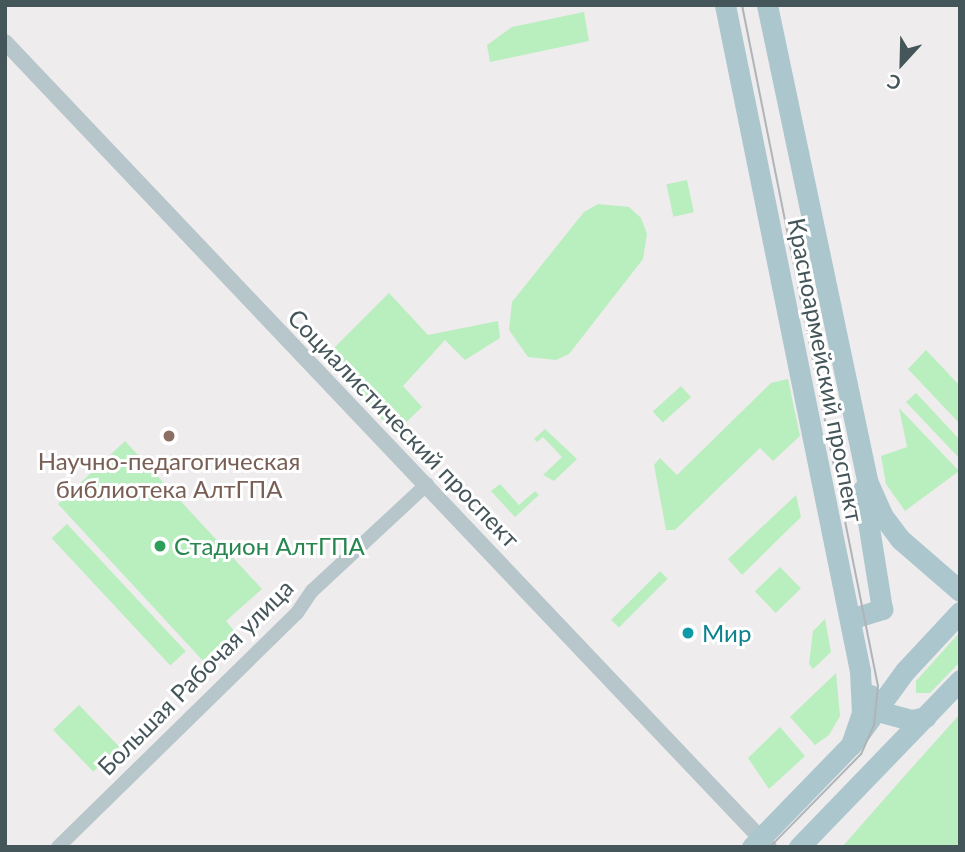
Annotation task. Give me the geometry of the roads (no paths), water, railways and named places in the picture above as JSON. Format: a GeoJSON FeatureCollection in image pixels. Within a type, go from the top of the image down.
{"type":"FeatureCollection","features":[{"type":"Feature","properties":{"kind":"main road","name":"Красноармейский проспект"},"geometry":{"type":"LineString","coordinates":[[725,5],[860,671],[862,713],[851,745]]}},
{"type":"Feature","properties":{"kind":"main road","name":"Красноармейский проспект"},"geometry":{"type":"LineString","coordinates":[[767,5],[856,445],[882,514],[920,560],[960,591]]}},
{"type":"Feature","properties":{"kind":"main road"},"geometry":{"type":"LineString","coordinates":[[850,619],[878,613],[883,600],[856,445]]}},
{"type":"Feature","properties":{"kind":"main road"},"geometry":{"type":"LineString","coordinates":[[761,844],[851,745],[927,644],[960,612]]}},
{"type":"Feature","properties":{"kind":"main road"},"geometry":{"type":"LineString","coordinates":[[860,671],[877,708],[896,718],[926,717]]}},
{"type":"Feature","properties":{"kind":"main road"},"geometry":{"type":"LineString","coordinates":[[799,847],[960,680]]}},
{"type":"Feature","properties":{"kind":"street","name":"Социалистический проспект"},"geometry":{"type":"LineString","coordinates":[[5,42],[427,484],[761,844]]}},
{"type":"Feature","properties":{"kind":"street","name":"Большая Рабочая улица"},"geometry":{"type":"LineString","coordinates":[[58,847],[297,613],[312,591],[427,484]]}},
{"type":"Feature","properties":{"kind":"tram line"},"geometry":{"type":"LineString","coordinates":[[742,5],[878,686],[874,725],[861,754],[770,847]]}},
{"type":"Feature","properties":{"kind":"place","name":"Научно-педагогическая библиотека АлтГПА"},"geometry":{"type":"Point","coordinates":[169,436]}},
{"type":"Feature","properties":{"kind":"place","name":"Стадион АлтГПА"},"geometry":{"type":"Point","coordinates":[160,546]}},
{"type":"Feature","properties":{"kind":"place","name":"Мир"},"geometry":{"type":"Point","coordinates":[688,633]}}]}
